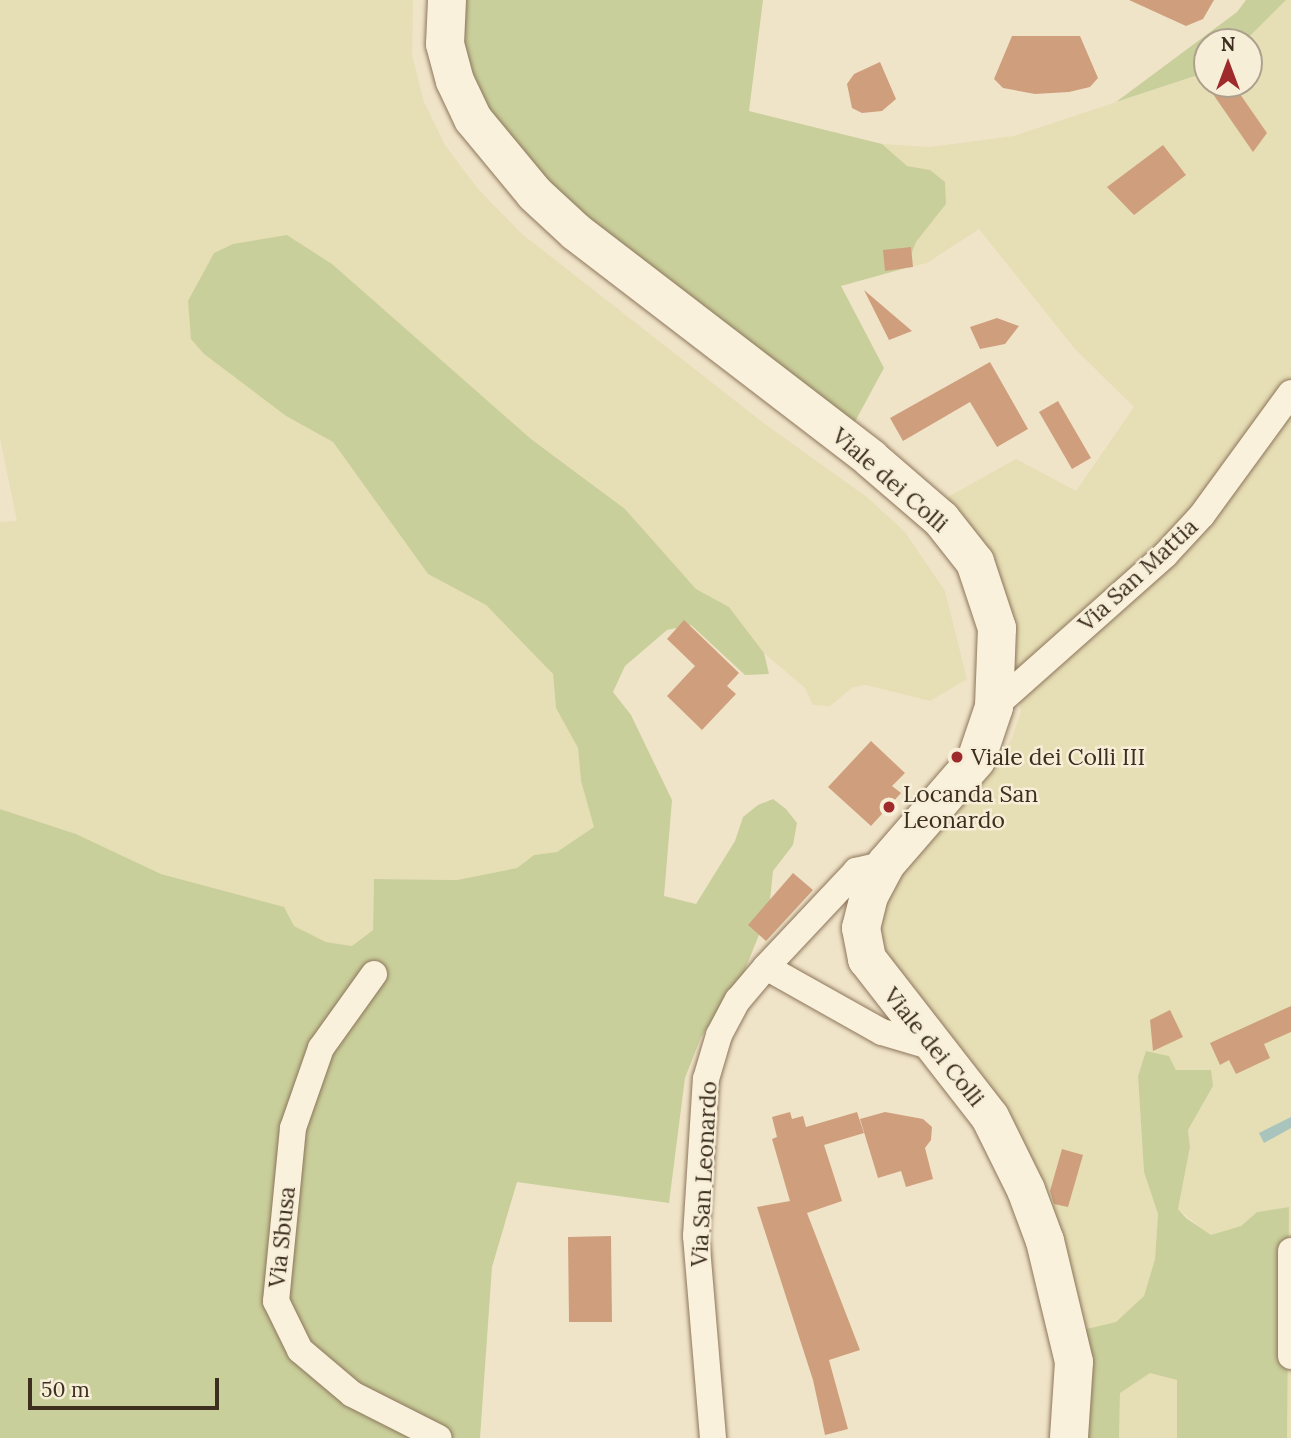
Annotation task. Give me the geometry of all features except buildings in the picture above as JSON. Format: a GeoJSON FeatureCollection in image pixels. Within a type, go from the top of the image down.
{"type":"FeatureCollection","features":[{"type":"Feature","properties":{"kind":"street","name":"Viale dei Colli"},"geometry":{"type":"LineString","coordinates":[[447,0],[445,44],[454,81],[473,119],[535,194],[576,232],[870,458],[941,519],[975,562],[997,628],[994,707],[976,760],[886,864],[869,896],[861,928],[867,960],[990,1117],[1045,1241],[1074,1362],[1069,1438]]}},
{"type":"Feature","properties":{"kind":"street","name":"Via San Mattia"},"geometry":{"type":"LineString","coordinates":[[994,707],[1174,545],[1202,514],[1291,393]]}},
{"type":"Feature","properties":{"kind":"street","name":"Via San Leonardo"},"geometry":{"type":"LineString","coordinates":[[713,1438],[696,1236],[706,1079],[719,1035],[738,1000],[765,967],[856,871],[886,864]]}},
{"type":"Feature","properties":{"kind":"street"},"geometry":{"type":"LineString","coordinates":[[765,967],[882,1032],[933,1047]]}},
{"type":"Feature","properties":{"kind":"street","name":"Via Sbusa"},"geometry":{"type":"LineString","coordinates":[[374,974],[321,1048],[293,1128],[275,1301],[300,1350],[352,1394],[439,1438]]}},
{"type":"Feature","properties":{"kind":"street"},"geometry":{"type":"LineString","coordinates":[[1291,1251],[1291,1356]]}},
{"type":"Feature","properties":{"kind":"shaded area"},"geometry":{"type":"Polygon","coordinates":[[[0,0],[413,0],[412,55],[424,102],[445,145],[478,189],[522,234],[765,424],[868,498],[905,532],[945,591],[967,679],[930,701],[866,685],[853,687],[830,706],[813,705],[805,688],[764,653],[729,607],[696,589],[625,509],[531,439],[332,264],[287,235],[204,354],[286,416],[333,442],[428,574],[486,605],[553,674],[556,708],[578,748],[581,781],[595,827],[557,852],[534,855],[517,868],[457,880],[374,879],[373,930],[352,946],[326,942],[294,926],[283,907],[161,874],[76,834],[0,809],[0,522],[17,521],[0,438],[0,0]]]}},
{"type":"Feature","properties":{"kind":"shaded area"},"geometry":{"type":"Polygon","coordinates":[[[1286,0],[1291,0],[1291,1438],[1287,1438],[1285,1313],[1289,1207],[1257,1212],[1241,1226],[1211,1236],[1178,1209],[1190,1147],[1188,1130],[1213,1086],[1195,1072],[1176,1070],[1169,1056],[1146,1051],[1138,1076],[1144,1172],[1158,1214],[1155,1259],[1144,1296],[1116,1322],[1082,1330],[1067,1275],[871,937],[904,867],[1011,741],[1021,712],[1000,610],[939,502],[1016,459],[1076,491],[1134,407],[1075,349],[979,229],[927,263],[906,268],[916,242],[946,204],[930,170],[907,166],[882,144],[930,147],[1014,136],[1193,77],[1193,98],[1263,98],[1263,28],[1258,28],[1286,0]]]}},
{"type":"Feature","properties":{"kind":"shaded area"},"geometry":{"type":"Polygon","coordinates":[[[1150,1372],[1177,1380],[1177,1438],[1119,1438],[1120,1393],[1150,1372]]]}},
{"type":"Feature","properties":{"kind":"green space"},"geometry":{"type":"Polygon","coordinates":[[[460,0],[763,0],[749,111],[882,144],[907,166],[930,170],[945,182],[946,204],[916,242],[906,268],[841,286],[884,368],[851,429],[552,200],[467,85],[460,0]]]}},
{"type":"Feature","properties":{"kind":"green space"},"geometry":{"type":"Polygon","coordinates":[[[1246,0],[1286,0],[1258,28],[1215,28],[1237,12],[1246,0]]]}},
{"type":"Feature","properties":{"kind":"green space"},"geometry":{"type":"Polygon","coordinates":[[[1193,45],[1193,77],[1116,102],[1193,45]]]}},
{"type":"Feature","properties":{"kind":"green space"},"geometry":{"type":"Polygon","coordinates":[[[287,235],[332,264],[531,439],[625,509],[696,589],[729,607],[764,653],[769,674],[745,675],[691,625],[667,630],[625,666],[613,692],[631,715],[672,800],[664,896],[696,904],[735,841],[743,817],[758,805],[773,799],[786,809],[797,823],[793,845],[773,871],[769,910],[742,977],[701,1037],[685,1078],[669,1203],[517,1182],[492,1267],[480,1438],[0,1438],[0,809],[76,834],[161,874],[284,907],[294,926],[326,942],[352,946],[373,930],[374,879],[457,880],[517,868],[534,855],[557,852],[594,827],[581,781],[578,748],[556,708],[553,674],[486,605],[428,574],[333,442],[286,416],[204,354],[191,339],[188,301],[214,253],[233,244],[287,235]]]}},
{"type":"Feature","properties":{"kind":"green space"},"geometry":{"type":"Polygon","coordinates":[[[1146,1051],[1169,1056],[1176,1070],[1211,1070],[1213,1086],[1188,1130],[1190,1147],[1178,1209],[1186,1218],[1211,1235],[1241,1226],[1257,1212],[1289,1207],[1287,1438],[1177,1438],[1177,1380],[1150,1373],[1120,1393],[1119,1438],[1084,1438],[1082,1330],[1116,1322],[1144,1296],[1155,1259],[1158,1214],[1144,1172],[1138,1076],[1146,1051]]]}},
{"type":"Feature","properties":{"kind":"water"},"geometry":{"type":"Polygon","coordinates":[[[1291,1117],[1291,1128],[1264,1143],[1259,1133],[1291,1117]]]}},
{"type":"Feature","properties":{"kind":"place","name":"Viale dei Colli III"},"geometry":{"type":"Point","coordinates":[957,757]}},
{"type":"Feature","properties":{"kind":"place","name":"Locanda San Leonardo"},"geometry":{"type":"Point","coordinates":[889,807]}}]}
